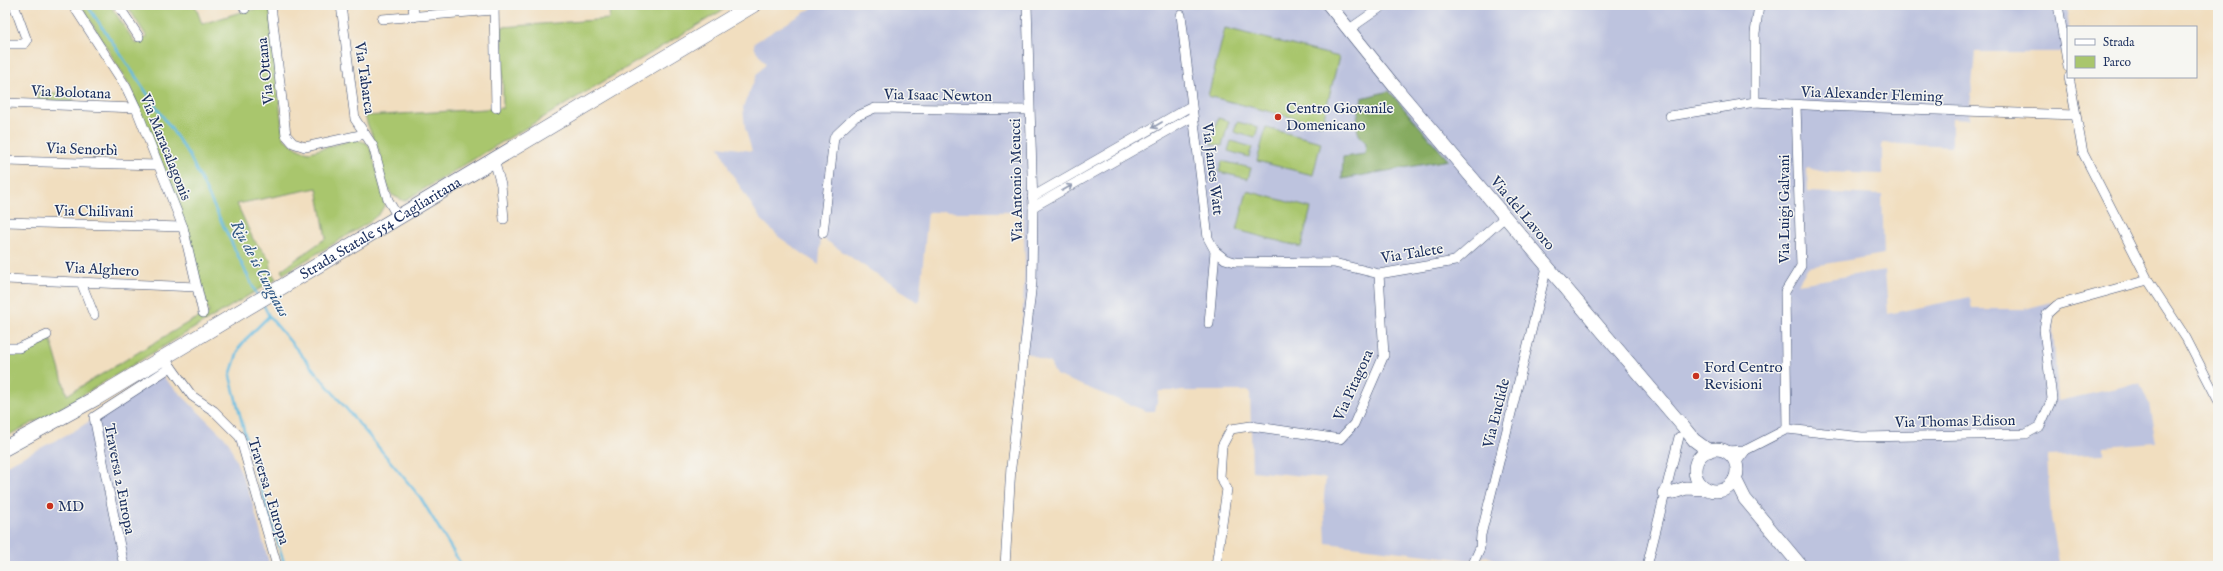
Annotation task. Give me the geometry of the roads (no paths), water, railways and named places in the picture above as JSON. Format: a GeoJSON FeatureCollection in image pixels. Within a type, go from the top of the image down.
{"type":"FeatureCollection","features":[{"type":"Feature","properties":{"kind":"main road","name":"Strada Statale 554 Cagliaritana"},"geometry":{"type":"LineString","coordinates":[[5,448],[168,362],[246,308],[753,5]]}},
{"type":"Feature","properties":{"kind":"main road","name":"Via del Lavoro"},"geometry":{"type":"LineString","coordinates":[[1329,5],[1348,30],[1694,440],[1702,459]]}},
{"type":"Feature","properties":{"kind":"main road"},"geometry":{"type":"LineString","coordinates":[[1664,493],[1691,478],[1702,459],[1718,449],[1726,451],[1732,456],[1736,463],[1736,479],[1745,499],[1801,566]]}},
{"type":"Feature","properties":{"kind":"main road"},"geometry":{"type":"LineString","coordinates":[[1702,459],[1701,484],[1708,489]]}},
{"type":"Feature","properties":{"kind":"main road"},"geometry":{"type":"LineString","coordinates":[[1664,493],[1686,488],[1708,489],[1715,491],[1724,490],[1731,486],[1736,479]]}},
{"type":"Feature","properties":{"kind":"main road"},"geometry":{"type":"LineString","coordinates":[[1724,490],[1745,499]]}},
{"type":"Feature","properties":{"kind":"street"},"geometry":{"type":"LineString","coordinates":[[5,44],[24,44],[27,41],[14,5]]}},
{"type":"Feature","properties":{"kind":"street","name":"Via Maracalagonis"},"geometry":{"type":"LineString","coordinates":[[73,5],[126,87],[136,108],[183,227],[203,313]]}},
{"type":"Feature","properties":{"kind":"street"},"geometry":{"type":"LineString","coordinates":[[118,5],[139,37]]}},
{"type":"Feature","properties":{"kind":"street","name":"Via Ottana"},"geometry":{"type":"LineString","coordinates":[[272,5],[286,135],[293,143],[305,147],[365,134]]}},
{"type":"Feature","properties":{"kind":"street","name":"Via Tabarca"},"geometry":{"type":"LineString","coordinates":[[341,5],[354,119],[373,146],[388,200],[398,217]]}},
{"type":"Feature","properties":{"kind":"street"},"geometry":{"type":"LineString","coordinates":[[413,5],[414,17]]}},
{"type":"Feature","properties":{"kind":"street","name":"Via Antonio Meucci"},"geometry":{"type":"LineString","coordinates":[[1005,566],[1011,467],[1032,282],[1033,207],[1027,5]]}},
{"type":"Feature","properties":{"kind":"street"},"geometry":{"type":"LineString","coordinates":[[1348,30],[1384,5]]}},
{"type":"Feature","properties":{"kind":"street"},"geometry":{"type":"LineString","coordinates":[[1755,102],[1755,34],[1759,5]]}},
{"type":"Feature","properties":{"kind":"street"},"geometry":{"type":"LineString","coordinates":[[2058,5],[2067,61]]}},
{"type":"Feature","properties":{"kind":"street"},"geometry":{"type":"LineString","coordinates":[[382,19],[414,17],[494,7],[496,108]]}},
{"type":"Feature","properties":{"kind":"street","name":"Via James Watt"},"geometry":{"type":"LineString","coordinates":[[1181,15],[1192,117],[1208,238],[1215,251],[1209,324]]}},
{"type":"Feature","properties":{"kind":"street"},"geometry":{"type":"LineString","coordinates":[[2069,78],[2083,153],[2148,280],[2186,338],[2218,400]]}},
{"type":"Feature","properties":{"kind":"street","name":"Via Alexander Fleming"},"geometry":{"type":"LineString","coordinates":[[1670,116],[1755,102],[1796,105],[2075,115]]}},
{"type":"Feature","properties":{"kind":"street","name":"Via Bolotana"},"geometry":{"type":"LineString","coordinates":[[5,103],[136,108]]}},
{"type":"Feature","properties":{"kind":"street","name":"Via Luigi Galvani"},"geometry":{"type":"LineString","coordinates":[[1787,429],[1785,292],[1800,266],[1796,105]]}},
{"type":"Feature","properties":{"kind":"street"},"geometry":{"type":"LineString","coordinates":[[1032,198],[1191,106]]}},
{"type":"Feature","properties":{"kind":"street","name":"Via Isaac Newton"},"geometry":{"type":"LineString","coordinates":[[823,233],[834,137],[855,116],[875,108],[1029,110]]}},
{"type":"Feature","properties":{"kind":"street"},"geometry":{"type":"LineString","coordinates":[[1033,207],[1192,117]]}},
{"type":"Feature","properties":{"kind":"street"},"geometry":{"type":"LineString","coordinates":[[1111,152],[1115,161]]}},
{"type":"Feature","properties":{"kind":"street"},"geometry":{"type":"LineString","coordinates":[[494,160],[501,185],[504,219]]}},
{"type":"Feature","properties":{"kind":"street","name":"Via Senorbì"},"geometry":{"type":"LineString","coordinates":[[5,161],[158,165]]}},
{"type":"Feature","properties":{"kind":"street","name":"Via Talete"},"geometry":{"type":"LineString","coordinates":[[1215,251],[1225,259],[1235,262],[1334,262],[1379,274],[1455,261],[1505,217]]}},
{"type":"Feature","properties":{"kind":"street","name":"Via Chilivani"},"geometry":{"type":"LineString","coordinates":[[5,222],[183,227]]}},
{"type":"Feature","properties":{"kind":"street","name":"Via Euclide"},"geometry":{"type":"LineString","coordinates":[[1472,566],[1480,548],[1481,535],[1547,267]]}},
{"type":"Feature","properties":{"kind":"street","name":"Via Pitagora"},"geometry":{"type":"LineString","coordinates":[[1216,566],[1227,489],[1220,477],[1222,446],[1231,429],[1251,426],[1340,439],[1354,424],[1384,354],[1379,274]]}},
{"type":"Feature","properties":{"kind":"street","name":"Via Alghero"},"geometry":{"type":"LineString","coordinates":[[5,279],[197,287]]}},
{"type":"Feature","properties":{"kind":"street","name":"Via Thomas Edison"},"geometry":{"type":"LineString","coordinates":[[1787,429],[1862,437],[2026,434],[2040,426],[2052,399],[2044,329],[2047,314],[2057,306],[2148,280]]}},
{"type":"Feature","properties":{"kind":"street"},"geometry":{"type":"LineString","coordinates":[[81,282],[94,315]]}},
{"type":"Feature","properties":{"kind":"street"},"geometry":{"type":"LineString","coordinates":[[5,348],[20,348],[47,335]]}},
{"type":"Feature","properties":{"kind":"street","name":"Traversa 2 Europa"},"geometry":{"type":"LineString","coordinates":[[124,566],[94,416],[168,362]]}},
{"type":"Feature","properties":{"kind":"street","name":"Traversa 1 Europa"},"geometry":{"type":"LineString","coordinates":[[168,362],[192,396],[214,411],[240,437],[277,566]]}},
{"type":"Feature","properties":{"kind":"street"},"geometry":{"type":"LineString","coordinates":[[1726,451],[1746,450],[1787,429]]}},
{"type":"Feature","properties":{"kind":"street"},"geometry":{"type":"LineString","coordinates":[[1647,566],[1679,437]]}},
{"type":"Feature","properties":{"kind":"street"},"geometry":{"type":"LineString","coordinates":[[1736,463],[1746,450]]}},
{"type":"Feature","properties":{"kind":"waterway","name":"Riu de is Cungiaus"},"geometry":{"type":"LineString","coordinates":[[87,5],[189,155],[257,295]]}},
{"type":"Feature","properties":{"kind":"waterway","name":"Riu de is Cungiaus"},"geometry":{"type":"LineString","coordinates":[[263,304],[269,316],[420,497],[462,566]]}},
{"type":"Feature","properties":{"kind":"waterway"},"geometry":{"type":"LineString","coordinates":[[269,316],[239,348],[230,376],[248,446],[285,566]]}},
{"type":"Feature","properties":{"kind":"place","name":"Centro Giovanile Domenicano"},"geometry":{"type":"Point","coordinates":[1278,117]}},
{"type":"Feature","properties":{"kind":"place","name":"Ford Centro Revisioni"},"geometry":{"type":"Point","coordinates":[1696,376]}},
{"type":"Feature","properties":{"kind":"place","name":"MD"},"geometry":{"type":"Point","coordinates":[50,506]}}]}
